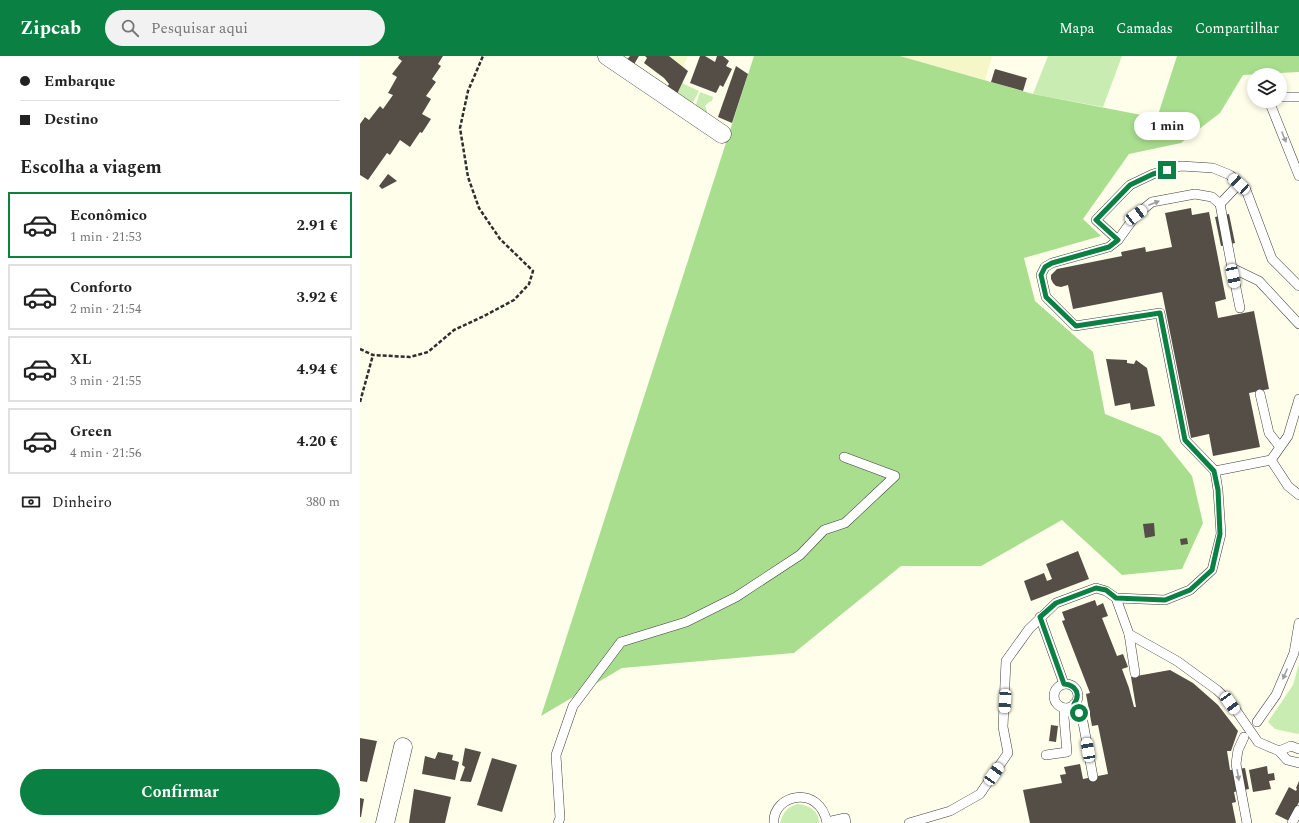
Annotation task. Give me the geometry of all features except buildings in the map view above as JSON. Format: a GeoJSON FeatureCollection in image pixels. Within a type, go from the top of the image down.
{"type":"FeatureCollection","features":[{"type":"Feature","properties":{"kind":"street"},"geometry":{"type":"LineString","coordinates":[[607,56],[722,134]]}},
{"type":"Feature","properties":{"kind":"street"},"geometry":{"type":"LineString","coordinates":[[385,823],[403,747]]}},
{"type":"Feature","properties":{"kind":"lane"},"geometry":{"type":"LineString","coordinates":[[1287,97],[1299,97]]}},
{"type":"Feature","properties":{"kind":"lane"},"geometry":{"type":"LineString","coordinates":[[1272,108],[1299,176]]}},
{"type":"Feature","properties":{"kind":"lane"},"geometry":{"type":"LineString","coordinates":[[1118,240],[1096,220],[1130,185],[1153,174],[1181,166],[1213,168],[1230,175],[1246,190],[1272,259],[1299,286]]}},
{"type":"Feature","properties":{"kind":"lane"},"geometry":{"type":"LineString","coordinates":[[1220,204],[1239,184]]}},
{"type":"Feature","properties":{"kind":"lane"},"geometry":{"type":"LineString","coordinates":[[1116,598],[1165,600],[1190,590],[1212,570],[1220,534],[1218,490],[1214,471],[1185,440],[1160,313],[1076,326],[1046,297],[1041,275],[1045,267],[1052,263],[1109,247],[1118,240],[1136,215],[1152,202],[1195,194],[1212,197],[1220,204],[1240,308]]}},
{"type":"Feature","properties":{"kind":"lane"},"geometry":{"type":"LineString","coordinates":[[1232,268],[1259,281],[1299,324]]}},
{"type":"Feature","properties":{"kind":"lane"},"geometry":{"type":"LineString","coordinates":[[1260,394],[1269,433],[1280,447]]}},
{"type":"Feature","properties":{"kind":"lane"},"geometry":{"type":"LineString","coordinates":[[1214,471],[1271,460],[1288,436],[1299,400]]}},
{"type":"Feature","properties":{"kind":"lane"},"geometry":{"type":"LineString","coordinates":[[558,823],[560,818],[556,755],[568,720],[573,706],[621,642],[686,622],[736,598],[800,555],[824,530],[845,523],[895,476],[844,457]]}},
{"type":"Feature","properties":{"kind":"lane"},"geometry":{"type":"LineString","coordinates":[[1271,460],[1288,486],[1299,495]]}},
{"type":"Feature","properties":{"kind":"lane"},"geometry":{"type":"LineString","coordinates":[[909,823],[950,811],[980,794],[1008,753],[1003,727],[1006,661],[1029,629],[1056,603],[1096,588],[1106,590],[1116,598],[1129,634],[1135,673]]}},
{"type":"Feature","properties":{"kind":"lane"},"geometry":{"type":"LineString","coordinates":[[1040,617],[1064,684]]}},
{"type":"Feature","properties":{"kind":"lane"},"geometry":{"type":"LineString","coordinates":[[1257,722],[1276,695],[1294,653],[1299,623]]}},
{"type":"Feature","properties":{"kind":"lane"},"geometry":{"type":"LineString","coordinates":[[1129,634],[1177,661],[1217,690],[1230,703],[1258,742],[1279,751],[1287,760],[1299,763]]}},
{"type":"Feature","properties":{"kind":"lane"},"geometry":{"type":"LineString","coordinates":[[1064,684],[1075,688],[1078,693],[1078,699],[1074,704],[1065,708],[1059,706],[1055,702],[1055,690],[1064,684]]}},
{"type":"Feature","properties":{"kind":"lane"},"geometry":{"type":"LineString","coordinates":[[1074,704],[1083,722],[1093,777]]}},
{"type":"Feature","properties":{"kind":"lane"},"geometry":{"type":"LineString","coordinates":[[1046,755],[1067,752],[1064,718],[1065,708]]}},
{"type":"Feature","properties":{"kind":"lane"},"geometry":{"type":"LineString","coordinates":[[1244,737],[1238,750],[1236,764],[1247,823]]}},
{"type":"Feature","properties":{"kind":"lane"},"geometry":{"type":"LineString","coordinates":[[1279,751],[1291,746],[1299,749]]}},
{"type":"Feature","properties":{"kind":"lane"},"geometry":{"type":"LineString","coordinates":[[774,823],[779,807],[789,799],[802,797],[814,801],[823,810],[827,823],[845,818],[846,823]]}},
{"type":"Feature","properties":{"kind":"lane"},"geometry":{"type":"LineString","coordinates":[[1292,823],[1299,810]]}},
{"type":"Feature","properties":{"kind":"path"},"geometry":{"type":"LineString","coordinates":[[360,349],[374,355],[410,357],[428,352],[454,330],[514,300],[529,284],[533,271],[500,239],[483,215],[468,177],[460,128],[468,91],[483,56]]}},
{"type":"Feature","properties":{"kind":"path"},"geometry":{"type":"LineString","coordinates":[[360,402],[374,355]]}},
{"type":"Feature","properties":{"kind":"green space"},"geometry":{"type":"Polygon","coordinates":[[[669,56],[688,56],[683,67],[669,56]]]}},
{"type":"Feature","properties":{"kind":"green space"},"geometry":{"type":"Polygon","coordinates":[[[754,56],[900,56],[1033,94],[1157,118],[1177,56],[1299,56],[1299,72],[1287,73],[1287,68],[1247,68],[1247,75],[1243,75],[1220,113],[1181,143],[1129,154],[1083,219],[1101,236],[1024,258],[1035,301],[1093,352],[1105,414],[1160,436],[1192,476],[1203,523],[1182,569],[1122,575],[1062,520],[981,566],[901,566],[794,653],[622,668],[541,716],[754,56]]]}},
{"type":"Feature","properties":{"kind":"green space"},"geometry":{"type":"Polygon","coordinates":[[[900,56],[992,56],[985,80],[900,56]]]}},
{"type":"Feature","properties":{"kind":"green space"},"geometry":{"type":"Polygon","coordinates":[[[1048,56],[1122,56],[1103,107],[1033,94],[1048,56]]]}},
{"type":"Feature","properties":{"kind":"green space"},"geometry":{"type":"Polygon","coordinates":[[[682,83],[699,91],[691,106],[676,96],[682,83]]]}},
{"type":"Feature","properties":{"kind":"green space"},"geometry":{"type":"Polygon","coordinates":[[[700,92],[713,97],[712,101],[705,106],[707,111],[706,116],[695,108],[700,92]]]}},
{"type":"Feature","properties":{"kind":"green space"},"geometry":{"type":"Polygon","coordinates":[[[1299,664],[1298,734],[1275,729],[1268,722],[1293,685],[1299,664]]]}},
{"type":"Feature","properties":{"kind":"green space"},"geometry":{"type":"Polygon","coordinates":[[[797,804],[812,809],[819,818],[819,823],[780,823],[786,811],[797,804]]]}},
{"type":"Feature","properties":{"kind":"route"},"geometry":{"type":"LineString","coordinates":[[1079,713],[1074,704],[1078,699],[1078,693],[1075,688],[1064,684],[1040,617],[1056,603],[1096,588],[1106,590],[1116,598],[1154,600],[1165,600],[1190,590],[1212,570],[1220,534],[1218,490],[1214,471],[1185,440],[1160,313],[1076,326],[1046,297],[1041,275],[1045,267],[1052,263],[1109,247],[1118,240],[1096,220],[1130,185],[1153,174],[1167,170]]}}]}
